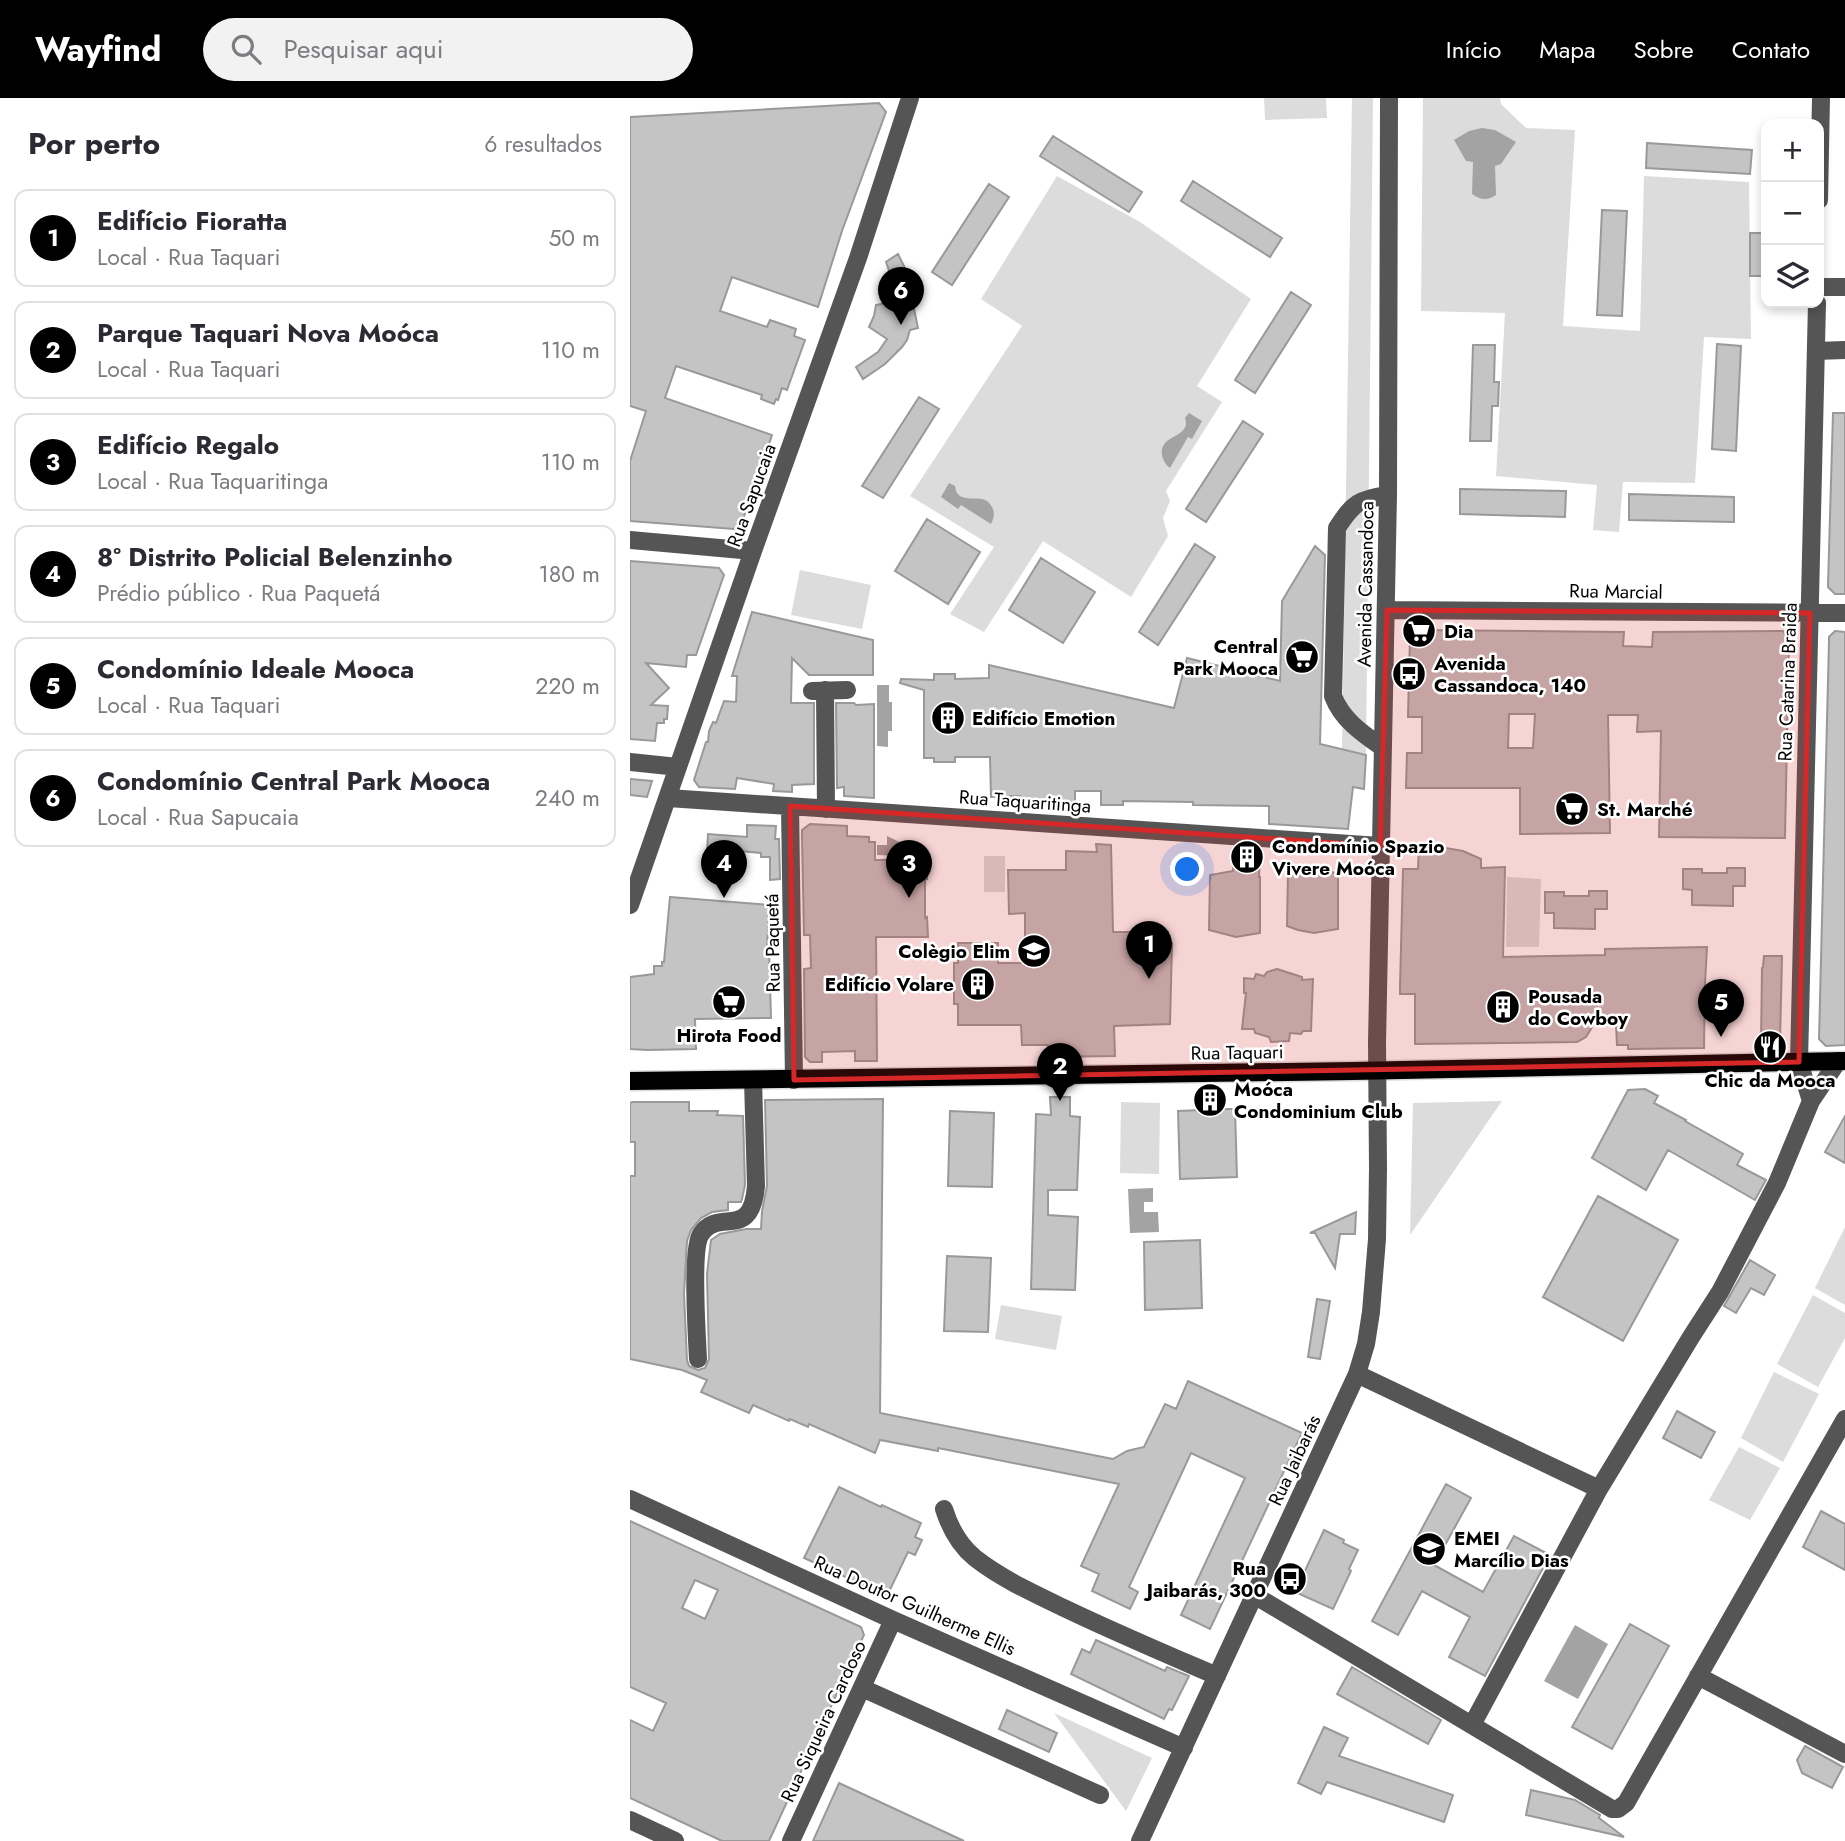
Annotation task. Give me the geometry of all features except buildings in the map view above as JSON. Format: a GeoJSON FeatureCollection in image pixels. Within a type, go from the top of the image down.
{"type":"FeatureCollection","features":[{"type":"Feature","properties":{"kind":"main road","name":"Rua Taquari"},"geometry":{"type":"LineString","coordinates":[[630,1081],[1377,1071],[1841,1061]]}},
{"type":"Feature","properties":{"kind":"street","name":"Rua Sapucaia"},"geometry":{"type":"LineString","coordinates":[[630,905],[858,258],[910,98]]}},
{"type":"Feature","properties":{"kind":"street","name":"Avenida Cassandoca"},"geometry":{"type":"LineString","coordinates":[[1377,1071],[1387,610],[1389,98]]}},
{"type":"Feature","properties":{"kind":"street"},"geometry":{"type":"LineString","coordinates":[[1820,119],[1821,98]]}},
{"type":"Feature","properties":{"kind":"street"},"geometry":{"type":"LineString","coordinates":[[1824,286],[1845,287]]}},
{"type":"Feature","properties":{"kind":"street","name":"Rua Catarina Braida"},"geometry":{"type":"LineString","coordinates":[[1811,1101],[1799,1062],[1817,309]]}},
{"type":"Feature","properties":{"kind":"street"},"geometry":{"type":"LineString","coordinates":[[1816,351],[1845,350]]}},
{"type":"Feature","properties":{"kind":"street"},"geometry":{"type":"LineString","coordinates":[[1383,748],[1358,730],[1337,706],[1334,696],[1334,670],[1337,528],[1349,509],[1360,501],[1388,495]]}},
{"type":"Feature","properties":{"kind":"street"},"geometry":{"type":"LineString","coordinates":[[630,540],[753,551]]}},
{"type":"Feature","properties":{"kind":"street","name":"Rua Marcial"},"geometry":{"type":"LineString","coordinates":[[1387,610],[1845,613]]}},
{"type":"Feature","properties":{"kind":"street"},"geometry":{"type":"LineString","coordinates":[[826,809],[819,690],[847,690]]}},
{"type":"Feature","properties":{"kind":"street"},"geometry":{"type":"LineString","coordinates":[[630,762],[678,767]]}},
{"type":"Feature","properties":{"kind":"street","name":"Rua Taquaritinga"},"geometry":{"type":"LineString","coordinates":[[668,798],[1380,846]]}},
{"type":"Feature","properties":{"kind":"street","name":"Rua Paquetá"},"geometry":{"type":"LineString","coordinates":[[790,807],[794,1080]]}},
{"type":"Feature","properties":{"kind":"street"},"geometry":{"type":"LineString","coordinates":[[1472,1725],[1599,1489],[1720,1292],[1777,1183],[1811,1101],[1841,1061]]}},
{"type":"Feature","properties":{"kind":"street","name":"Rua Jaibarás"},"geometry":{"type":"LineString","coordinates":[[1140,1841],[1357,1374],[1366,1344],[1371,1312],[1377,1239],[1377,1071]]}},
{"type":"Feature","properties":{"kind":"street"},"geometry":{"type":"LineString","coordinates":[[698,1359],[696,1257],[700,1234],[716,1224],[745,1217],[755,1201],[753,1080]]}},
{"type":"Feature","properties":{"kind":"street"},"geometry":{"type":"LineString","coordinates":[[1357,1374],[1599,1489]]}},
{"type":"Feature","properties":{"kind":"street"},"geometry":{"type":"LineString","coordinates":[[1254,1595],[1612,1808],[1618,1809],[1626,1803],[1845,1419]]}},
{"type":"Feature","properties":{"kind":"street","name":"Rua Doutor Guilherme Ellis"},"geometry":{"type":"LineString","coordinates":[[630,1499],[893,1620],[1184,1748]]}},
{"type":"Feature","properties":{"kind":"street"},"geometry":{"type":"LineString","coordinates":[[944,1509],[948,1524],[958,1539],[995,1572],[1080,1616],[1217,1676]]}},
{"type":"Feature","properties":{"kind":"street","name":"Rua Siqueira Cardoso"},"geometry":{"type":"LineString","coordinates":[[791,1841],[893,1620]]}},
{"type":"Feature","properties":{"kind":"street"},"geometry":{"type":"LineString","coordinates":[[1698,1676],[1845,1754]]}},
{"type":"Feature","properties":{"kind":"street"},"geometry":{"type":"LineString","coordinates":[[862,1688],[1100,1795]]}},
{"type":"Feature","properties":{"kind":"street"},"geometry":{"type":"LineString","coordinates":[[630,1820],[675,1841]]}},
{"type":"Feature","properties":{"kind":"highlighted area"},"geometry":{"type":"Polygon","coordinates":[[[1387,610],[1810,613],[1799,1062],[794,1080],[790,806],[1380,846],[1387,610]]]}},
{"type":"Feature","properties":{"kind":"shaded area"},"geometry":{"type":"Polygon","coordinates":[[[1264,98],[1326,98],[1327,118],[1265,120],[1264,98]]]}},
{"type":"Feature","properties":{"kind":"shaded area"},"geometry":{"type":"Polygon","coordinates":[[[1352,98],[1373,98],[1366,755],[1342,749],[1352,98]]]}},
{"type":"Feature","properties":{"kind":"shaded area"},"geometry":{"type":"Polygon","coordinates":[[[1423,98],[1500,98],[1501,104],[1526,128],[1575,130],[1563,326],[1640,331],[1644,176],[1749,182],[1751,339],[1704,337],[1695,483],[1623,482],[1619,532],[1593,530],[1597,485],[1496,476],[1505,313],[1421,311],[1423,98]]]}},
{"type":"Feature","properties":{"kind":"shaded area"},"geometry":{"type":"Polygon","coordinates":[[[1482,128],[1495,130],[1516,142],[1501,164],[1495,166],[1496,195],[1487,199],[1472,194],[1473,162],[1466,161],[1454,140],[1469,131],[1482,128]]]}},
{"type":"Feature","properties":{"kind":"shaded area"},"geometry":{"type":"Polygon","coordinates":[[[1057,176],[1140,222],[1251,299],[1197,386],[1222,402],[1166,491],[1170,501],[1163,518],[1168,536],[1131,597],[1043,541],[984,632],[950,614],[994,547],[910,496],[1022,326],[981,299],[1057,176]]]}},
{"type":"Feature","properties":{"kind":"shaded area"},"geometry":{"type":"Polygon","coordinates":[[[1189,413],[1202,421],[1192,439],[1188,437],[1170,468],[1162,457],[1162,449],[1166,442],[1184,429],[1185,418],[1189,413]]]}},
{"type":"Feature","properties":{"kind":"shaded area"},"geometry":{"type":"Polygon","coordinates":[[[949,483],[955,486],[960,496],[986,500],[994,513],[991,524],[961,505],[958,509],[941,497],[949,483]]]}},
{"type":"Feature","properties":{"kind":"shaded area"},"geometry":{"type":"Polygon","coordinates":[[[800,570],[871,585],[862,629],[791,615],[800,570]]]}},
{"type":"Feature","properties":{"kind":"shaded area"},"geometry":{"type":"Polygon","coordinates":[[[877,685],[889,685],[892,731],[888,731],[888,747],[877,746],[877,685]]]}},
{"type":"Feature","properties":{"kind":"shaded area"},"geometry":{"type":"Polygon","coordinates":[[[887,836],[908,846],[925,846],[926,857],[877,855],[877,845],[887,845],[887,836]]]}},
{"type":"Feature","properties":{"kind":"shaded area"},"geometry":{"type":"Polygon","coordinates":[[[984,856],[1005,856],[1005,892],[984,892],[984,856]]]}},
{"type":"Feature","properties":{"kind":"shaded area"},"geometry":{"type":"Polygon","coordinates":[[[1507,877],[1541,879],[1539,947],[1506,947],[1507,877]]]}},
{"type":"Feature","properties":{"kind":"shaded area"},"geometry":{"type":"Polygon","coordinates":[[[1502,1101],[1410,1235],[1413,1103],[1502,1101]]]}},
{"type":"Feature","properties":{"kind":"shaded area"},"geometry":{"type":"Polygon","coordinates":[[[1121,1102],[1160,1103],[1159,1174],[1120,1173],[1121,1102]]]}},
{"type":"Feature","properties":{"kind":"shaded area"},"geometry":{"type":"Polygon","coordinates":[[[1153,1188],[1153,1202],[1144,1202],[1144,1212],[1158,1212],[1159,1232],[1130,1233],[1128,1189],[1153,1188]]]}},
{"type":"Feature","properties":{"kind":"shaded area"},"geometry":{"type":"Polygon","coordinates":[[[1845,1227],[1845,1305],[1815,1288],[1845,1227]]]}},
{"type":"Feature","properties":{"kind":"shaded area"},"geometry":{"type":"Polygon","coordinates":[[[1813,1295],[1845,1313],[1845,1338],[1818,1387],[1777,1364],[1813,1295]]]}},
{"type":"Feature","properties":{"kind":"shaded area"},"geometry":{"type":"Polygon","coordinates":[[[1001,1305],[1062,1316],[1056,1350],[995,1339],[1001,1305]]]}},
{"type":"Feature","properties":{"kind":"shaded area"},"geometry":{"type":"Polygon","coordinates":[[[1774,1372],[1819,1394],[1783,1462],[1741,1438],[1774,1372]]]}},
{"type":"Feature","properties":{"kind":"shaded area"},"geometry":{"type":"Polygon","coordinates":[[[1739,1447],[1780,1468],[1750,1520],[1709,1500],[1739,1447]]]}},
{"type":"Feature","properties":{"kind":"shaded area"},"geometry":{"type":"Polygon","coordinates":[[[1575,1625],[1608,1644],[1578,1699],[1544,1681],[1575,1625]]]}},
{"type":"Feature","properties":{"kind":"shaded area"},"geometry":{"type":"Polygon","coordinates":[[[1054,1713],[1152,1758],[1126,1811],[1054,1713]]]}},
{"type":"Feature","properties":{"kind":"place","name":"Condomínio Central Park Mooca"},"geometry":{"type":"Point","coordinates":[901,325]}},
{"type":"Feature","properties":{"kind":"place","name":"Dia"},"geometry":{"type":"Point","coordinates":[1419,631]}},
{"type":"Feature","properties":{"kind":"place","name":"Central Park Mooca"},"geometry":{"type":"Point","coordinates":[1302,657]}},
{"type":"Feature","properties":{"kind":"place","name":"Avenida Cassandoca, 140"},"geometry":{"type":"Point","coordinates":[1409,674]}},
{"type":"Feature","properties":{"kind":"place","name":"Edifício Emotion"},"geometry":{"type":"Point","coordinates":[948,718]}},
{"type":"Feature","properties":{"kind":"place","name":"St. Marché"},"geometry":{"type":"Point","coordinates":[1572,809]}},
{"type":"Feature","properties":{"kind":"place","name":"Condomínio Spazio Vivere Moóca"},"geometry":{"type":"Point","coordinates":[1247,857]}},
{"type":"Feature","properties":{"kind":"place","name":"8º Distrito Policial Belenzinho"},"geometry":{"type":"Point","coordinates":[724,898]}},
{"type":"Feature","properties":{"kind":"place","name":"Edifício Regalo"},"geometry":{"type":"Point","coordinates":[909,898]}},
{"type":"Feature","properties":{"kind":"place","name":"Colègio Elim"},"geometry":{"type":"Point","coordinates":[1034,951]}},
{"type":"Feature","properties":{"kind":"place","name":"Edifício Fioratta"},"geometry":{"type":"Point","coordinates":[1149,979]}},
{"type":"Feature","properties":{"kind":"place","name":"Edifício Volare"},"geometry":{"type":"Point","coordinates":[978,984]}},
{"type":"Feature","properties":{"kind":"place","name":"Hirota Food"},"geometry":{"type":"Point","coordinates":[729,1002]}},
{"type":"Feature","properties":{"kind":"place","name":"Pousada do Cowboy"},"geometry":{"type":"Point","coordinates":[1503,1007]}},
{"type":"Feature","properties":{"kind":"place","name":"Condomínio Ideale Mooca"},"geometry":{"type":"Point","coordinates":[1721,1037]}},
{"type":"Feature","properties":{"kind":"place","name":"Chic da Mooca"},"geometry":{"type":"Point","coordinates":[1770,1047]}},
{"type":"Feature","properties":{"kind":"place","name":"Moóca Condominium Club"},"geometry":{"type":"Point","coordinates":[1210,1100]}},
{"type":"Feature","properties":{"kind":"place","name":"Parque Taquari Nova Moóca"},"geometry":{"type":"Point","coordinates":[1060,1101]}},
{"type":"Feature","properties":{"kind":"place","name":"EMEI Marcílio Dias"},"geometry":{"type":"Point","coordinates":[1429,1549]}},
{"type":"Feature","properties":{"kind":"place","name":"Rua Jaibarás, 300"},"geometry":{"type":"Point","coordinates":[1290,1579]}}]}
